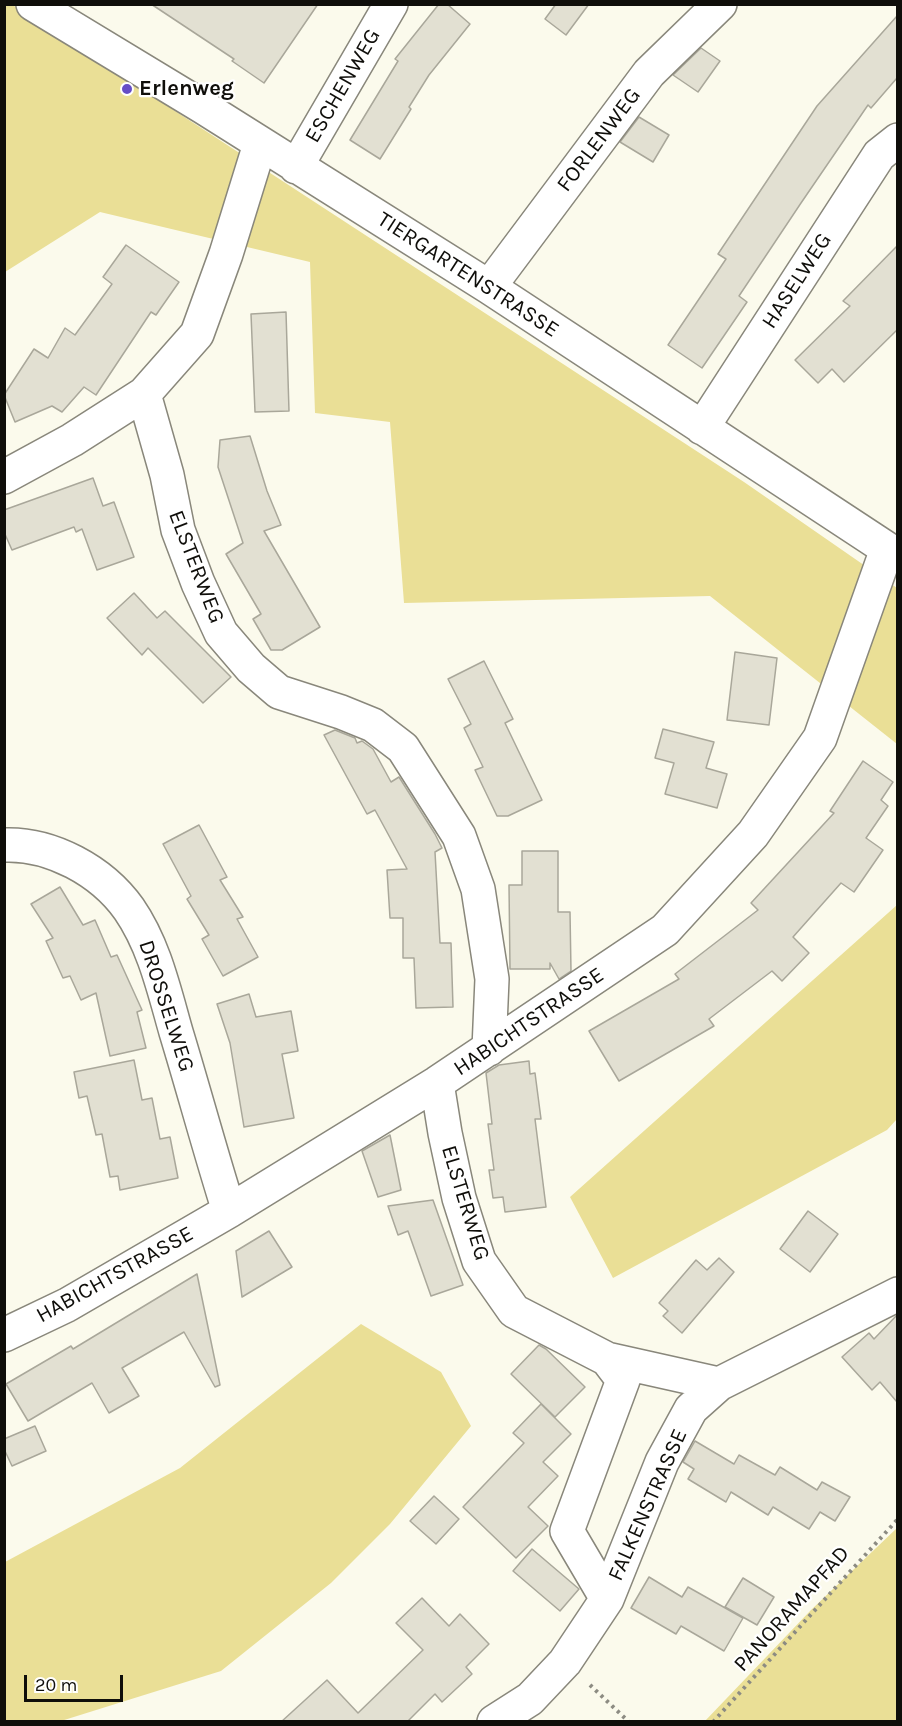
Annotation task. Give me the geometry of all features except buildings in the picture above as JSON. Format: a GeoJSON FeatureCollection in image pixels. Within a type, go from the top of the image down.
{"type":"FeatureCollection","features":[{"type":"Feature","properties":{"kind":"street","name":"TIERGARTENSTRASSE"},"geometry":{"type":"LineString","coordinates":[[33,4],[489,287],[892,552]]}},
{"type":"Feature","properties":{"kind":"street","name":"ESCHENWEG"},"geometry":{"type":"LineString","coordinates":[[296,167],[391,4]]}},
{"type":"Feature","properties":{"kind":"street","name":"FORLENWEG"},"geometry":{"type":"LineString","coordinates":[[489,287],[649,73],[720,4]]}},
{"type":"Feature","properties":{"kind":"street","name":"HASELWEG"},"geometry":{"type":"LineString","coordinates":[[702,428],[879,155],[897,140]]}},
{"type":"Feature","properties":{"kind":"street"},"geometry":{"type":"LineString","coordinates":[[4,477],[72,440],[144,394],[197,334],[226,254],[260,144]]}},
{"type":"Feature","properties":{"kind":"street","name":"ELSTERWEG"},"geometry":{"type":"LineString","coordinates":[[144,394],[167,475],[178,530],[198,583],[221,633],[251,668],[279,692],[373,725],[403,748],[459,836],[478,889],[492,979],[489,1049]]}},
{"type":"Feature","properties":{"kind":"street","name":"HABICHTSTRASSE"},"geometry":{"type":"LineString","coordinates":[[4,1335],[67,1305],[229,1211],[438,1083],[665,930],[753,834],[820,738],[892,552]]}},
{"type":"Feature","properties":{"kind":"street","name":"DROSSELWEG"},"geometry":{"type":"LineString","coordinates":[[4,845],[45,851],[78,862],[105,883],[129,909],[147,940],[162,982],[229,1211]]}},
{"type":"Feature","properties":{"kind":"street","name":"ELSTERWEG"},"geometry":{"type":"LineString","coordinates":[[438,1083],[445,1133],[459,1198],[479,1261],[514,1311],[608,1359],[719,1384]]}},
{"type":"Feature","properties":{"kind":"street","name":"FALKENSTRASSE"},"geometry":{"type":"LineString","coordinates":[[494,1722],[530,1699],[565,1662],[608,1599],[662,1462],[691,1409],[719,1384],[897,1294]]}},
{"type":"Feature","properties":{"kind":"street"},"geometry":{"type":"LineString","coordinates":[[608,1359],[623,1380],[567,1532],[608,1599]]}},
{"type":"Feature","properties":{"kind":"path","name":"PANORAMAPFAD"},"geometry":{"type":"LineString","coordinates":[[713,1722],[897,1519]]}},
{"type":"Feature","properties":{"kind":"path"},"geometry":{"type":"LineString","coordinates":[[565,1662],[629,1722]]}},
{"type":"Feature","properties":{"kind":"shaded area"},"geometry":{"type":"Polygon","coordinates":[[[11,4],[744,482],[897,588],[897,744],[710,596],[404,603],[390,422],[315,413],[310,262],[100,212],[5,272],[4,5],[11,4]]]}},
{"type":"Feature","properties":{"kind":"shaded area"},"geometry":{"type":"Polygon","coordinates":[[[897,905],[897,1119],[887,1130],[613,1278],[570,1197],[897,905]]]}},
{"type":"Feature","properties":{"kind":"shaded area"},"geometry":{"type":"Polygon","coordinates":[[[361,1324],[441,1372],[471,1426],[390,1524],[331,1583],[221,1671],[61,1721],[5,1721],[5,1562],[180,1468],[361,1324]]]}},
{"type":"Feature","properties":{"kind":"shaded area"},"geometry":{"type":"Polygon","coordinates":[[[897,1528],[897,1721],[705,1721],[811,1610],[897,1528]]]}},
{"type":"Feature","properties":{"kind":"place","name":"Erlenweg"},"geometry":{"type":"Point","coordinates":[127,89]}}]}
